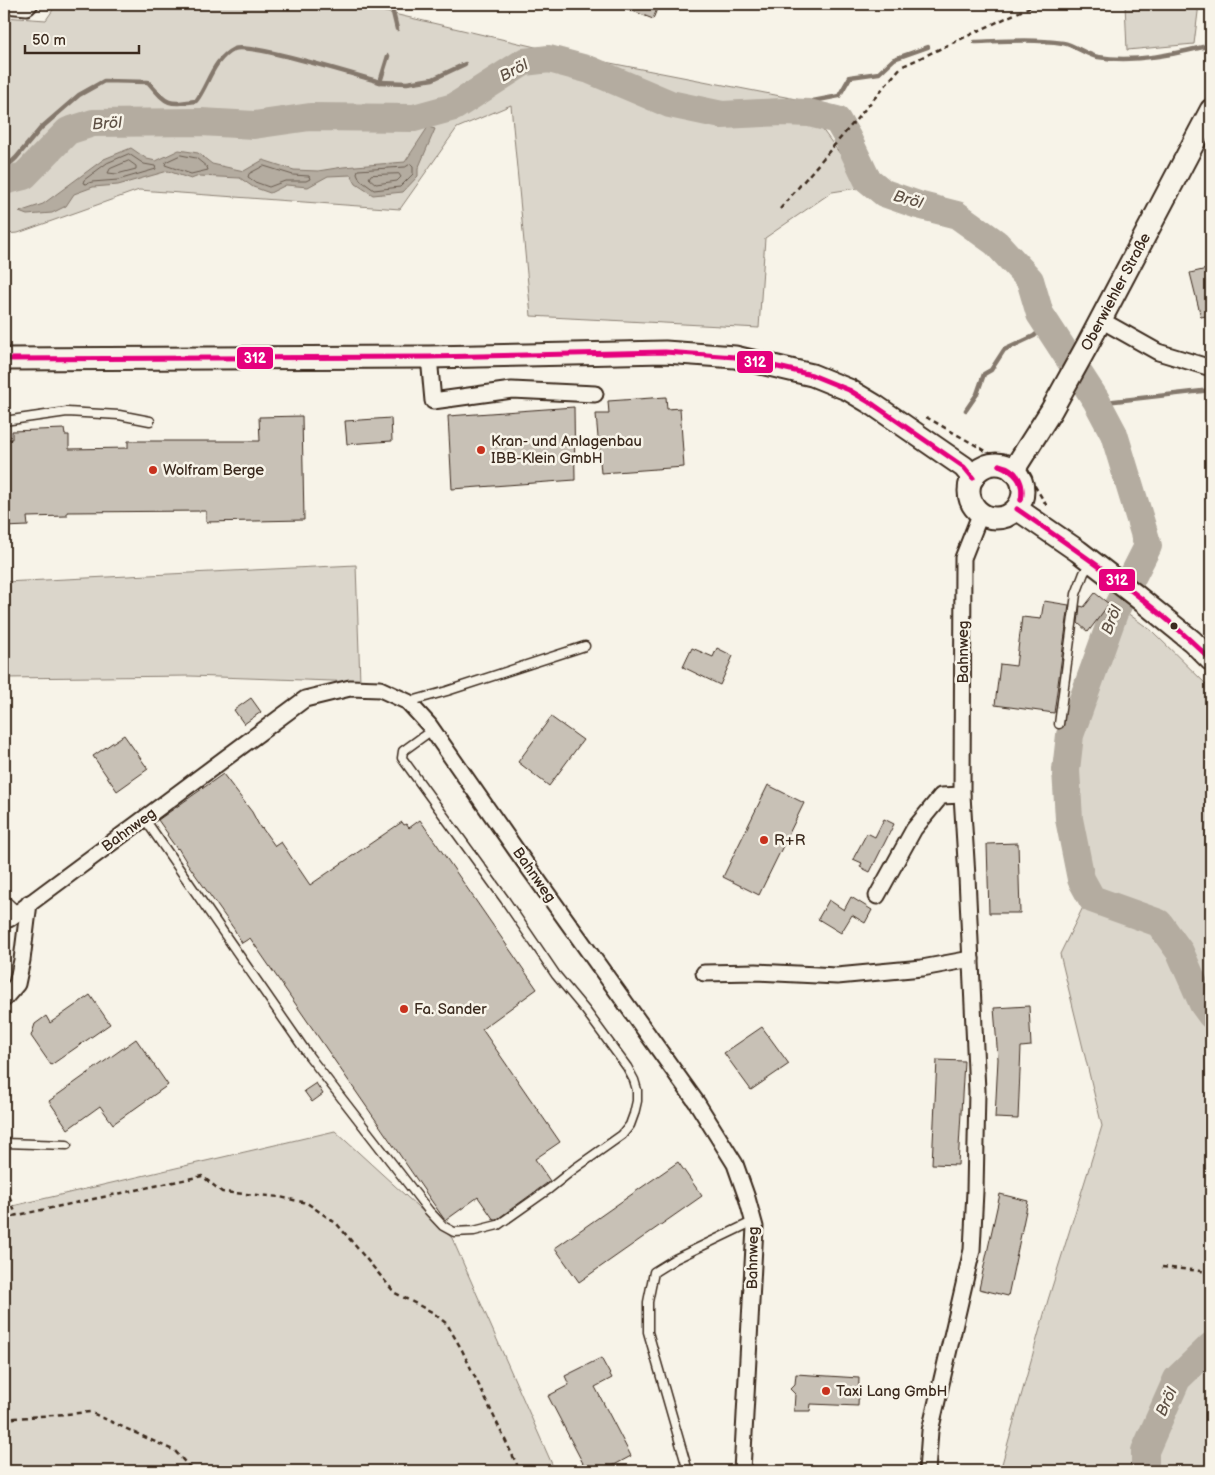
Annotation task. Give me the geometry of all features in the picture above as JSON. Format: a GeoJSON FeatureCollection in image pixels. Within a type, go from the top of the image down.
{"type":"FeatureCollection","features":[{"type":"Feature","properties":{"kind":"main road","name":"Oberwiehler Straße"},"geometry":{"type":"LineString","coordinates":[[1014,470],[1052,410],[1211,110]]}},
{"type":"Feature","properties":{"kind":"main road"},"geometry":{"type":"LineString","coordinates":[[4,359],[428,357],[665,352],[735,357],[812,375],[849,390],[964,467],[973,478]]}},
{"type":"Feature","properties":{"kind":"main road"},"geometry":{"type":"LineString","coordinates":[[992,465],[1007,466],[1014,470],[1023,485],[1021,502],[1017,509],[1004,517],[989,518],[982,514],[972,502],[969,494],[973,478],[984,467],[992,465]]}},
{"type":"Feature","properties":{"kind":"main road"},"geometry":{"type":"LineString","coordinates":[[1017,509],[1134,594],[1192,641],[1211,660]]}},
{"type":"Feature","properties":{"kind":"street"},"geometry":{"type":"LineString","coordinates":[[4,5],[26,6],[30,4]]}},
{"type":"Feature","properties":{"kind":"street"},"geometry":{"type":"LineString","coordinates":[[1101,320],[1158,352],[1211,368]]}},
{"type":"Feature","properties":{"kind":"street"},"geometry":{"type":"LineString","coordinates":[[428,357],[433,401],[512,390],[594,394]]}},
{"type":"Feature","properties":{"kind":"street","name":"Bahnweg"},"geometry":{"type":"LineString","coordinates":[[927,1471],[930,1432],[972,1250],[977,1092],[962,795],[963,558],[982,514]]}},
{"type":"Feature","properties":{"kind":"street","name":"Bahnweg"},"geometry":{"type":"LineString","coordinates":[[19,911],[305,699],[350,688],[380,689],[408,702],[432,730],[697,1103],[735,1164],[756,1227],[742,1471]]}},
{"type":"Feature","properties":{"kind":"street"},"geometry":{"type":"LineString","coordinates":[[877,896],[914,829],[941,796],[962,795]]}},
{"type":"Feature","properties":{"kind":"street"},"geometry":{"type":"LineString","coordinates":[[4,999],[17,984],[22,960],[19,911]]}},
{"type":"Feature","properties":{"kind":"street"},"geometry":{"type":"LineString","coordinates":[[704,973],[756,972],[837,976],[922,968],[971,959]]}},
{"type":"Feature","properties":{"kind":"lane"},"geometry":{"type":"LineString","coordinates":[[4,420],[67,412],[119,415],[150,421]]}},
{"type":"Feature","properties":{"kind":"lane"},"geometry":{"type":"LineString","coordinates":[[1058,724],[1076,594],[1084,573],[1098,567]]}},
{"type":"Feature","properties":{"kind":"lane"},"geometry":{"type":"LineString","coordinates":[[408,702],[447,692],[585,646]]}},
{"type":"Feature","properties":{"kind":"lane"},"geometry":{"type":"LineString","coordinates":[[144,818],[309,1056],[355,1118],[378,1144],[436,1219],[454,1232],[493,1227],[550,1189],[574,1169],[622,1135],[630,1125],[634,1114],[637,1101],[636,1090],[634,1080],[627,1067],[586,1011],[556,975],[505,900],[402,758],[403,751],[432,730]]}},
{"type":"Feature","properties":{"kind":"lane"},"geometry":{"type":"LineString","coordinates":[[4,899],[19,911]]}},
{"type":"Feature","properties":{"kind":"lane"},"geometry":{"type":"LineString","coordinates":[[4,1143],[67,1145]]}},
{"type":"Feature","properties":{"kind":"lane"},"geometry":{"type":"LineString","coordinates":[[688,1471],[648,1332],[648,1302],[654,1272],[675,1259],[754,1221]]}},
{"type":"Feature","properties":{"kind":"path"},"geometry":{"type":"LineString","coordinates":[[780,208],[901,67],[1036,4]]}},
{"type":"Feature","properties":{"kind":"path"},"geometry":{"type":"LineString","coordinates":[[4,1162],[6,1187],[16,1215]]}},
{"type":"Feature","properties":{"kind":"path"},"geometry":{"type":"LineString","coordinates":[[4,1218],[202,1176],[222,1192],[280,1196],[307,1203],[337,1224],[395,1293],[432,1312],[447,1324],[462,1350],[520,1471]]}},
{"type":"Feature","properties":{"kind":"path"},"geometry":{"type":"LineString","coordinates":[[1162,1267],[1211,1272]]}},
{"type":"Feature","properties":{"kind":"path"},"geometry":{"type":"LineString","coordinates":[[4,1419],[90,1412],[174,1450],[193,1471]]}},
{"type":"Feature","properties":{"kind":"shaded area"},"geometry":{"type":"Polygon","coordinates":[[[57,4],[306,4],[381,11],[574,56],[801,100],[864,187],[832,192],[765,238],[759,328],[531,316],[511,105],[457,128],[400,209],[139,190],[18,233],[4,234],[4,17],[46,20],[57,4]]]}},
{"type":"Feature","properties":{"kind":"shaded area"},"geometry":{"type":"Polygon","coordinates":[[[1125,4],[1199,4],[1194,44],[1127,50],[1125,4]]]}},
{"type":"Feature","properties":{"kind":"shaded area"},"geometry":{"type":"Polygon","coordinates":[[[356,565],[360,682],[190,676],[4,678],[4,582],[356,565]]]}},
{"type":"Feature","properties":{"kind":"shaded area"},"geometry":{"type":"Polygon","coordinates":[[[1112,602],[1152,631],[1211,689],[1211,1471],[1000,1471],[1048,1300],[1102,1126],[1060,954],[1085,903],[1066,742],[1112,602]]]}},
{"type":"Feature","properties":{"kind":"shaded area"},"geometry":{"type":"Polygon","coordinates":[[[335,1131],[452,1238],[555,1471],[4,1471],[4,1208],[335,1131]]]}},
{"type":"Feature","properties":{"kind":"water"},"geometry":{"type":"Polygon","coordinates":[[[428,127],[435,129],[418,169],[418,176],[403,192],[373,195],[356,184],[351,175],[328,176],[308,187],[286,185],[270,193],[253,187],[240,178],[199,176],[191,179],[168,171],[118,185],[93,187],[74,194],[66,206],[52,213],[27,215],[19,212],[43,204],[104,159],[131,148],[147,159],[156,161],[179,150],[198,153],[212,164],[244,171],[263,160],[294,170],[318,171],[405,162],[428,127]]]}},
{"type":"Feature","properties":{"kind":"building"},"geometry":{"type":"Polygon","coordinates":[[[615,4],[659,4],[653,19],[615,4]]]}},
{"type":"Feature","properties":{"kind":"building"},"geometry":{"type":"Polygon","coordinates":[[[1211,268],[1211,315],[1201,317],[1190,273],[1211,268]]]}},
{"type":"Feature","properties":{"kind":"building"},"geometry":{"type":"Polygon","coordinates":[[[666,397],[667,409],[680,408],[684,467],[601,473],[596,414],[609,414],[608,401],[666,397]]]}},
{"type":"Feature","properties":{"kind":"building"},"geometry":{"type":"Polygon","coordinates":[[[574,407],[575,480],[452,489],[448,416],[574,407]]]}},
{"type":"Feature","properties":{"kind":"building","name":"Wolfram Berge"},"geometry":{"type":"Polygon","coordinates":[[[302,416],[304,520],[206,522],[206,511],[67,512],[67,516],[27,517],[28,526],[4,527],[4,439],[12,439],[12,431],[64,429],[65,435],[69,435],[69,449],[128,448],[128,441],[260,441],[259,417],[302,416]]]}},
{"type":"Feature","properties":{"kind":"building"},"geometry":{"type":"Polygon","coordinates":[[[391,418],[392,441],[347,444],[345,421],[391,418]]]}},
{"type":"Feature","properties":{"kind":"building"},"geometry":{"type":"Polygon","coordinates":[[[1095,593],[1109,604],[1088,632],[1078,623],[1080,606],[1084,607],[1095,593]]]}},
{"type":"Feature","properties":{"kind":"building"},"geometry":{"type":"Polygon","coordinates":[[[1044,601],[1069,605],[1054,713],[995,705],[1000,664],[1016,666],[1022,617],[1041,619],[1044,601]]]}},
{"type":"Feature","properties":{"kind":"building"},"geometry":{"type":"Polygon","coordinates":[[[692,648],[713,657],[717,648],[733,656],[720,685],[683,667],[692,648]]]}},
{"type":"Feature","properties":{"kind":"building"},"geometry":{"type":"Polygon","coordinates":[[[251,698],[261,712],[244,724],[234,710],[251,698]]]}},
{"type":"Feature","properties":{"kind":"building"},"geometry":{"type":"Polygon","coordinates":[[[551,717],[583,740],[549,786],[518,762],[551,717]]]}},
{"type":"Feature","properties":{"kind":"building"},"geometry":{"type":"Polygon","coordinates":[[[124,735],[148,769],[117,791],[93,756],[124,735]]]}},
{"type":"Feature","properties":{"kind":"building","name":"Fa. Sander"},"geometry":{"type":"Polygon","coordinates":[[[223,774],[252,812],[261,829],[275,846],[281,842],[310,885],[402,822],[409,828],[420,820],[537,989],[482,1029],[560,1142],[535,1159],[550,1181],[496,1220],[494,1220],[478,1197],[446,1220],[444,1219],[250,938],[242,943],[178,848],[167,835],[158,820],[223,774]]]}},
{"type":"Feature","properties":{"kind":"building","name":"R+R"},"geometry":{"type":"Polygon","coordinates":[[[768,785],[804,803],[759,895],[723,877],[768,785]]]}},
{"type":"Feature","properties":{"kind":"building"},"geometry":{"type":"Polygon","coordinates":[[[884,819],[894,824],[870,872],[860,867],[862,863],[853,859],[867,833],[875,837],[884,819]]]}},
{"type":"Feature","properties":{"kind":"building"},"geometry":{"type":"Polygon","coordinates":[[[1018,843],[1020,913],[989,913],[987,844],[1018,843]]]}},
{"type":"Feature","properties":{"kind":"building"},"geometry":{"type":"Polygon","coordinates":[[[851,897],[872,910],[865,923],[852,915],[841,933],[818,919],[829,900],[844,910],[851,897]]]}},
{"type":"Feature","properties":{"kind":"building"},"geometry":{"type":"Polygon","coordinates":[[[90,995],[110,1024],[51,1065],[31,1036],[35,1024],[46,1016],[50,1023],[90,995]]]}},
{"type":"Feature","properties":{"kind":"building"},"geometry":{"type":"Polygon","coordinates":[[[1029,1006],[1031,1046],[1021,1047],[1018,1119],[995,1118],[998,1059],[994,1008],[1029,1006]]]}},
{"type":"Feature","properties":{"kind":"building"},"geometry":{"type":"Polygon","coordinates":[[[762,1027],[789,1064],[751,1090],[724,1053],[762,1027]]]}},
{"type":"Feature","properties":{"kind":"building"},"geometry":{"type":"Polygon","coordinates":[[[136,1039],[168,1085],[113,1124],[100,1106],[68,1129],[49,1101],[136,1039]]]}},
{"type":"Feature","properties":{"kind":"building"},"geometry":{"type":"Polygon","coordinates":[[[937,1060],[964,1061],[958,1165],[932,1164],[937,1060]]]}},
{"type":"Feature","properties":{"kind":"building"},"geometry":{"type":"Polygon","coordinates":[[[316,1083],[323,1094],[312,1102],[304,1091],[316,1083]]]}},
{"type":"Feature","properties":{"kind":"building"},"geometry":{"type":"Polygon","coordinates":[[[678,1162],[702,1196],[579,1282],[555,1248],[678,1162]]]}},
{"type":"Feature","properties":{"kind":"building"},"geometry":{"type":"Polygon","coordinates":[[[1000,1194],[1028,1201],[1008,1296],[979,1289],[1000,1194]]]}},
{"type":"Feature","properties":{"kind":"building"},"geometry":{"type":"Polygon","coordinates":[[[601,1358],[612,1378],[595,1387],[631,1456],[603,1471],[587,1471],[548,1396],[569,1385],[565,1376],[601,1358]]]}},
{"type":"Feature","properties":{"kind":"building","name":"Taxi Lang GmbH"},"geometry":{"type":"Polygon","coordinates":[[[796,1374],[859,1378],[858,1406],[811,1404],[810,1411],[794,1411],[795,1394],[790,1389],[795,1384],[796,1374]]]}},
{"type":"Feature","properties":{"kind":"waterway"},"geometry":{"type":"LineString","coordinates":[[391,4],[397,29]]}},
{"type":"Feature","properties":{"kind":"waterway"},"geometry":{"type":"LineString","coordinates":[[975,42],[1063,43],[1098,57],[1112,59],[1141,58],[1211,45]]}},
{"type":"Feature","properties":{"kind":"waterway"},"geometry":{"type":"LineString","coordinates":[[804,112],[813,101],[839,96],[850,77],[879,73],[894,59],[928,47]]}},
{"type":"Feature","properties":{"kind":"waterway"},"geometry":{"type":"LineString","coordinates":[[4,169],[16,158],[41,128],[79,95],[104,81],[148,82],[164,99],[169,102],[179,103],[196,101],[221,59],[234,49],[260,50],[380,82],[388,56]]}},
{"type":"Feature","properties":{"kind":"waterway","name":"Bröl"},"geometry":{"type":"LineString","coordinates":[[4,181],[24,176],[68,131],[93,123],[201,122],[254,125],[310,117],[414,118],[454,107],[524,62],[549,59],[590,70],[670,104],[722,115],[783,112],[809,113],[837,120],[867,179],[884,193],[918,205],[957,215],[996,243],[1030,280],[1040,314],[1096,400],[1114,434],[1148,546],[1114,613],[1070,735],[1066,770],[1069,819],[1081,879],[1092,899],[1159,923],[1180,952],[1203,1004],[1211,1015]]}},
{"type":"Feature","properties":{"kind":"waterway"},"geometry":{"type":"LineString","coordinates":[[380,82],[407,83],[433,79],[465,64]]}},
{"type":"Feature","properties":{"kind":"waterway"},"geometry":{"type":"LineString","coordinates":[[966,410],[977,394],[984,374],[991,370],[1004,350],[1034,336],[1048,324]]}},
{"type":"Feature","properties":{"kind":"waterway"},"geometry":{"type":"LineString","coordinates":[[1097,403],[1211,390]]}},
{"type":"Feature","properties":{"kind":"waterway","name":"Bröl"},"geometry":{"type":"LineString","coordinates":[[1145,1471],[1145,1451],[1177,1379],[1211,1346]]}},
{"type":"Feature","properties":{"kind":"transit line","name":"312"},"geometry":{"type":"LineString","coordinates":[[4,359],[429,357],[665,352],[735,357],[812,375],[849,390],[964,467],[973,478]]}},
{"type":"Feature","properties":{"kind":"transit line","name":"312"},"geometry":{"type":"LineString","coordinates":[[999,465],[1018,478],[1022,488],[1021,500]]}},
{"type":"Feature","properties":{"kind":"transit line","name":"312"},"geometry":{"type":"LineString","coordinates":[[999,465],[1011,470],[1018,477],[1022,488],[1021,500]]}},
{"type":"Feature","properties":{"kind":"transit line","name":"312"},"geometry":{"type":"LineString","coordinates":[[1017,509],[1142,599],[1211,660]]}},
{"type":"Feature","properties":{"kind":"place","name":"Kran- und Anlagenbau IBB-Klein GmbH"},"geometry":{"type":"Point","coordinates":[481,450]}},
{"type":"Feature","properties":{"kind":"place","name":"Wolfram Berge"},"geometry":{"type":"Point","coordinates":[153,470]}},
{"type":"Feature","properties":{"kind":"place","name":"R+R"},"geometry":{"type":"Point","coordinates":[764,840]}},
{"type":"Feature","properties":{"kind":"place","name":"Fa. Sander"},"geometry":{"type":"Point","coordinates":[404,1009]}},
{"type":"Feature","properties":{"kind":"place","name":"Taxi Lang GmbH"},"geometry":{"type":"Point","coordinates":[826,1391]}}]}
